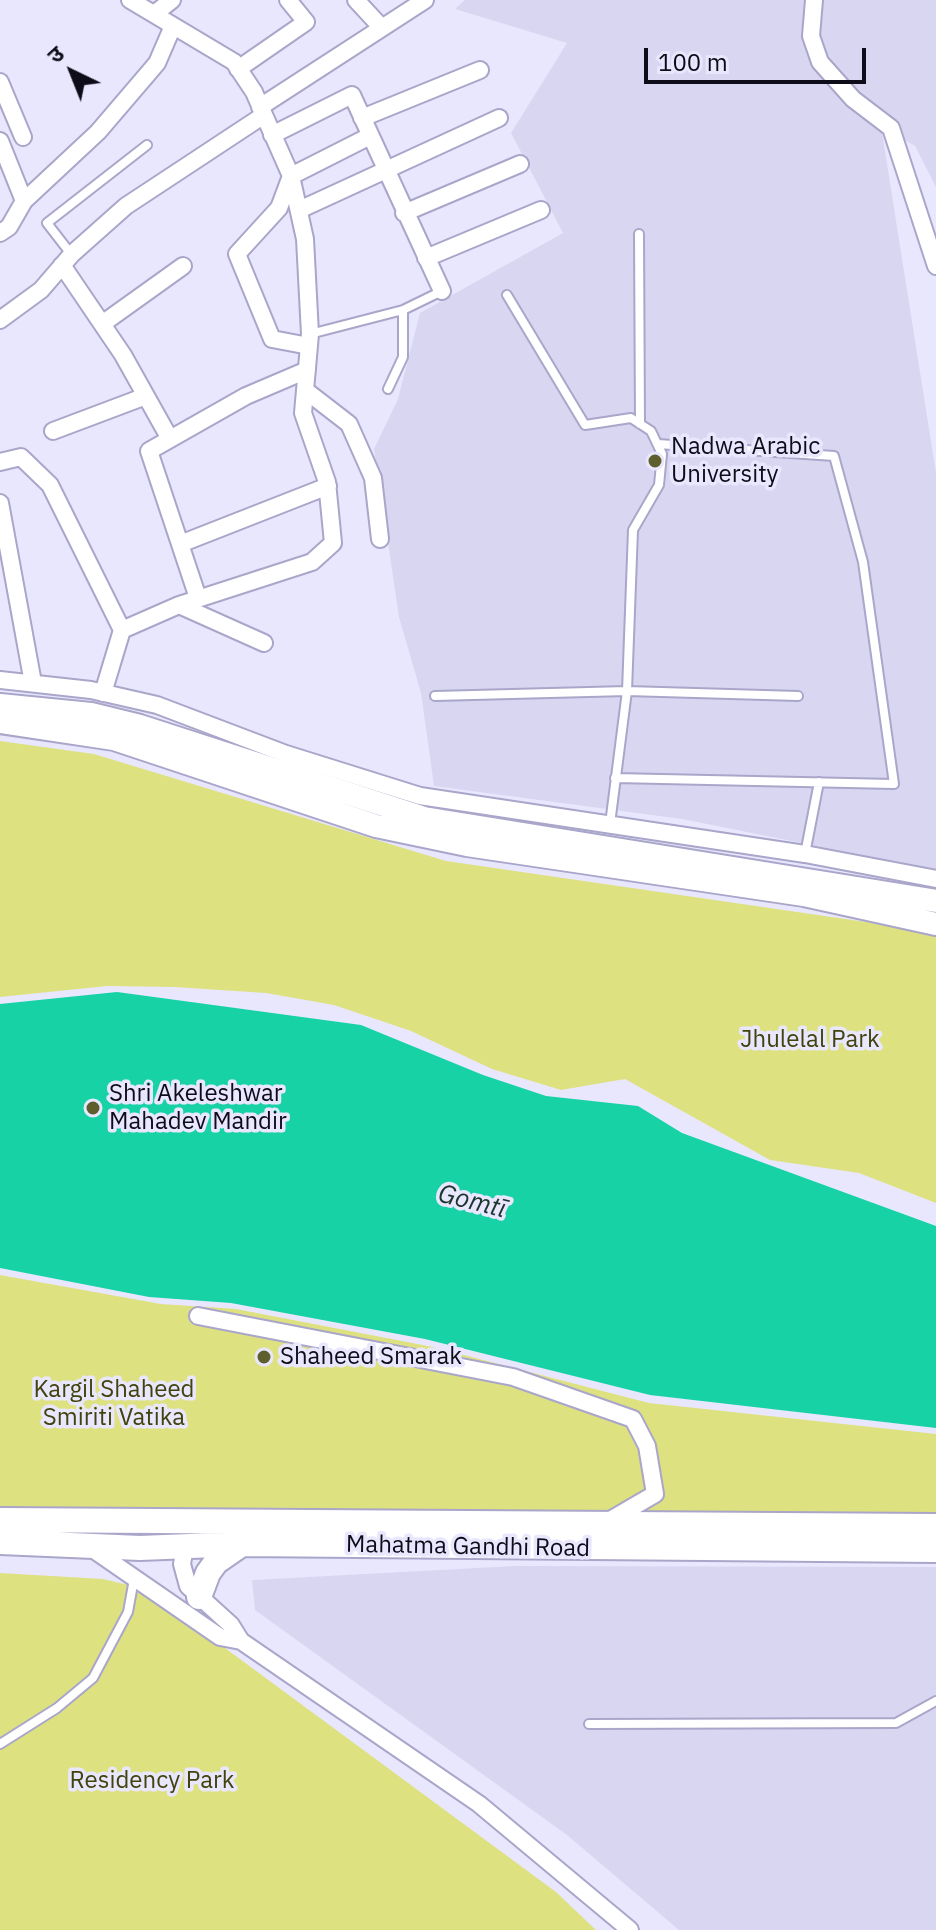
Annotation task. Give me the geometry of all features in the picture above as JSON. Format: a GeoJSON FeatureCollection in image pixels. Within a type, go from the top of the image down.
{"type":"FeatureCollection","features":[{"type":"Feature","properties":{"kind":"main road","name":"Mahatma Gandhi Road"},"geometry":{"type":"LineString","coordinates":[[0,1520],[936,1526]]}},
{"type":"Feature","properties":{"kind":"main road","name":"Mahatma Gandhi Road"},"geometry":{"type":"LineString","coordinates":[[0,1542],[89,1547],[242,1544],[471,1549],[936,1550]]}},
{"type":"Feature","properties":{"kind":"main road"},"geometry":{"type":"LineString","coordinates":[[199,1597],[216,1562],[242,1544]]}},
{"type":"Feature","properties":{"kind":"street"},"geometry":{"type":"LineString","coordinates":[[143,5],[172,0]]}},
{"type":"Feature","properties":{"kind":"street"},"geometry":{"type":"LineString","coordinates":[[238,69],[306,22],[288,0]]}},
{"type":"Feature","properties":{"kind":"street"},"geometry":{"type":"LineString","coordinates":[[356,0],[382,28]]}},
{"type":"Feature","properties":{"kind":"street"},"geometry":{"type":"LineString","coordinates":[[0,320],[41,290],[67,260],[126,206],[425,0]]}},
{"type":"Feature","properties":{"kind":"street"},"geometry":{"type":"LineString","coordinates":[[814,0],[811,36],[820,62],[853,99],[891,128],[936,266]]}},
{"type":"Feature","properties":{"kind":"street"},"geometry":{"type":"LineString","coordinates":[[122,630],[198,598],[312,562],[333,543],[328,486],[303,413],[310,340],[305,239],[291,176],[262,111],[234,62],[143,5]]}},
{"type":"Feature","properties":{"kind":"street"},"geometry":{"type":"LineString","coordinates":[[0,233],[9,227],[24,201],[98,132],[157,63],[173,26]]}},
{"type":"Feature","properties":{"kind":"street"},"geometry":{"type":"LineString","coordinates":[[362,118],[480,70]]}},
{"type":"Feature","properties":{"kind":"street"},"geometry":{"type":"LineString","coordinates":[[0,82],[23,137]]}},
{"type":"Feature","properties":{"kind":"street"},"geometry":{"type":"LineString","coordinates":[[272,135],[352,95],[384,171],[442,291]]}},
{"type":"Feature","properties":{"kind":"street"},"geometry":{"type":"LineString","coordinates":[[299,210],[499,118]]}},
{"type":"Feature","properties":{"kind":"street"},"geometry":{"type":"LineString","coordinates":[[310,340],[272,339],[237,254],[279,208],[291,176],[370,136]]}},
{"type":"Feature","properties":{"kind":"street"},"geometry":{"type":"LineString","coordinates":[[0,141],[24,201]]}},
{"type":"Feature","properties":{"kind":"street"},"geometry":{"type":"LineString","coordinates":[[404,213],[520,164]]}},
{"type":"Feature","properties":{"kind":"street"},"geometry":{"type":"LineString","coordinates":[[426,258],[541,210]]}},
{"type":"Feature","properties":{"kind":"street"},"geometry":{"type":"LineString","coordinates":[[67,260],[170,439]]}},
{"type":"Feature","properties":{"kind":"street"},"geometry":{"type":"LineString","coordinates":[[102,324],[183,266]]}},
{"type":"Feature","properties":{"kind":"street"},"geometry":{"type":"LineString","coordinates":[[198,598],[149,451],[246,396],[307,370]]}},
{"type":"Feature","properties":{"kind":"street"},"geometry":{"type":"LineString","coordinates":[[305,390],[349,424],[373,478],[380,539]]}},
{"type":"Feature","properties":{"kind":"street"},"geometry":{"type":"LineString","coordinates":[[53,431],[146,396]]}},
{"type":"Feature","properties":{"kind":"street"},"geometry":{"type":"LineString","coordinates":[[0,462],[21,457],[50,485],[122,630],[103,693]]}},
{"type":"Feature","properties":{"kind":"street"},"geometry":{"type":"LineString","coordinates":[[180,544],[328,486]]}},
{"type":"Feature","properties":{"kind":"street"},"geometry":{"type":"LineString","coordinates":[[0,503],[33,683]]}},
{"type":"Feature","properties":{"kind":"street"},"geometry":{"type":"LineString","coordinates":[[179,605],[264,643]]}},
{"type":"Feature","properties":{"kind":"street"},"geometry":{"type":"LineString","coordinates":[[0,680],[103,693],[157,705],[286,754],[420,796],[805,854],[936,879]]}},
{"type":"Feature","properties":{"kind":"street"},"geometry":{"type":"LineString","coordinates":[[0,705],[91,714],[140,726],[424,818],[936,901]]}},
{"type":"Feature","properties":{"kind":"street"},"geometry":{"type":"LineString","coordinates":[[0,722],[114,739],[376,826],[467,845],[804,895],[936,924]]}},
{"type":"Feature","properties":{"kind":"street"},"geometry":{"type":"LineString","coordinates":[[198,1316],[513,1377],[633,1419],[647,1446],[655,1494],[602,1525]]}},
{"type":"Feature","properties":{"kind":"street"},"geometry":{"type":"LineString","coordinates":[[89,1547],[220,1637],[241,1641]]}},
{"type":"Feature","properties":{"kind":"street"},"geometry":{"type":"LineString","coordinates":[[185,1547],[184,1577],[199,1597],[231,1625],[241,1641],[479,1804],[630,1930]]}},
{"type":"Feature","properties":{"kind":"lane"},"geometry":{"type":"LineString","coordinates":[[67,260],[47,223],[147,145]]}},
{"type":"Feature","properties":{"kind":"lane"},"geometry":{"type":"LineString","coordinates":[[639,234],[640,424]]}},
{"type":"Feature","properties":{"kind":"lane"},"geometry":{"type":"LineString","coordinates":[[310,340],[403,310],[442,291]]}},
{"type":"Feature","properties":{"kind":"lane"},"geometry":{"type":"LineString","coordinates":[[507,295],[585,425],[631,418],[651,431],[662,454],[659,485],[633,530],[627,691],[610,824]]}},
{"type":"Feature","properties":{"kind":"lane"},"geometry":{"type":"LineString","coordinates":[[388,389],[403,357],[403,310]]}},
{"type":"Feature","properties":{"kind":"lane"},"geometry":{"type":"LineString","coordinates":[[615,778],[894,784],[863,562],[834,456],[658,444]]}},
{"type":"Feature","properties":{"kind":"lane"},"geometry":{"type":"LineString","coordinates":[[435,696],[627,691],[798,696]]}},
{"type":"Feature","properties":{"kind":"lane"},"geometry":{"type":"LineString","coordinates":[[805,854],[819,782]]}},
{"type":"Feature","properties":{"kind":"lane"},"geometry":{"type":"LineString","coordinates":[[0,1744],[57,1708],[93,1678],[128,1612],[135,1577]]}},
{"type":"Feature","properties":{"kind":"lane"},"geometry":{"type":"LineString","coordinates":[[589,1724],[896,1723],[936,1701]]}},
{"type":"Feature","properties":{"kind":"shaded area","name":"Nadwa Arabic University"},"geometry":{"type":"Polygon","coordinates":[[[465,0],[936,0],[936,187],[915,146],[881,126],[936,473],[936,870],[682,819],[434,786],[421,693],[399,617],[374,449],[398,399],[420,313],[563,233],[511,133],[567,43],[455,9],[465,0]]]}},
{"type":"Feature","properties":{"kind":"shaded area"},"geometry":{"type":"Polygon","coordinates":[[[515,1566],[936,1567],[936,1930],[679,1930],[567,1835],[255,1610],[252,1580],[515,1566]]]}},
{"type":"Feature","properties":{"kind":"green space","name":"Jhulelal Park"},"geometry":{"type":"Polygon","coordinates":[[[0,741],[94,754],[446,861],[873,923],[936,936],[936,1203],[859,1173],[770,1160],[625,1079],[561,1090],[492,1069],[411,1031],[334,1005],[266,993],[174,987],[107,986],[0,997],[0,741]]]}},
{"type":"Feature","properties":{"kind":"green space","name":"Kargil Shaheed Smiriti Vatika"},"geometry":{"type":"Polygon","coordinates":[[[0,1275],[161,1304],[236,1309],[433,1347],[649,1403],[936,1434],[936,1517],[791,1512],[547,1516],[0,1510],[0,1275]]]}},
{"type":"Feature","properties":{"kind":"green space","name":"Residency Park"},"geometry":{"type":"Polygon","coordinates":[[[0,1573],[103,1579],[145,1589],[556,1892],[596,1930],[0,1930],[0,1573]]]}},
{"type":"Feature","properties":{"kind":"water","name":"Gomtī"},"geometry":{"type":"Polygon","coordinates":[[[117,992],[361,1025],[483,1075],[546,1096],[638,1106],[682,1133],[936,1226],[936,1428],[650,1395],[425,1339],[231,1303],[149,1297],[0,1268],[0,1004],[117,992]]]}},
{"type":"Feature","properties":{"kind":"place","name":"Nadwa Arabic University"},"geometry":{"type":"Point","coordinates":[655,461]}},
{"type":"Feature","properties":{"kind":"place","name":"Shri Akeleshwar Mahadev Mandir"},"geometry":{"type":"Point","coordinates":[93,1108]}},
{"type":"Feature","properties":{"kind":"place","name":"Shaheed Smarak"},"geometry":{"type":"Point","coordinates":[264,1357]}}]}
